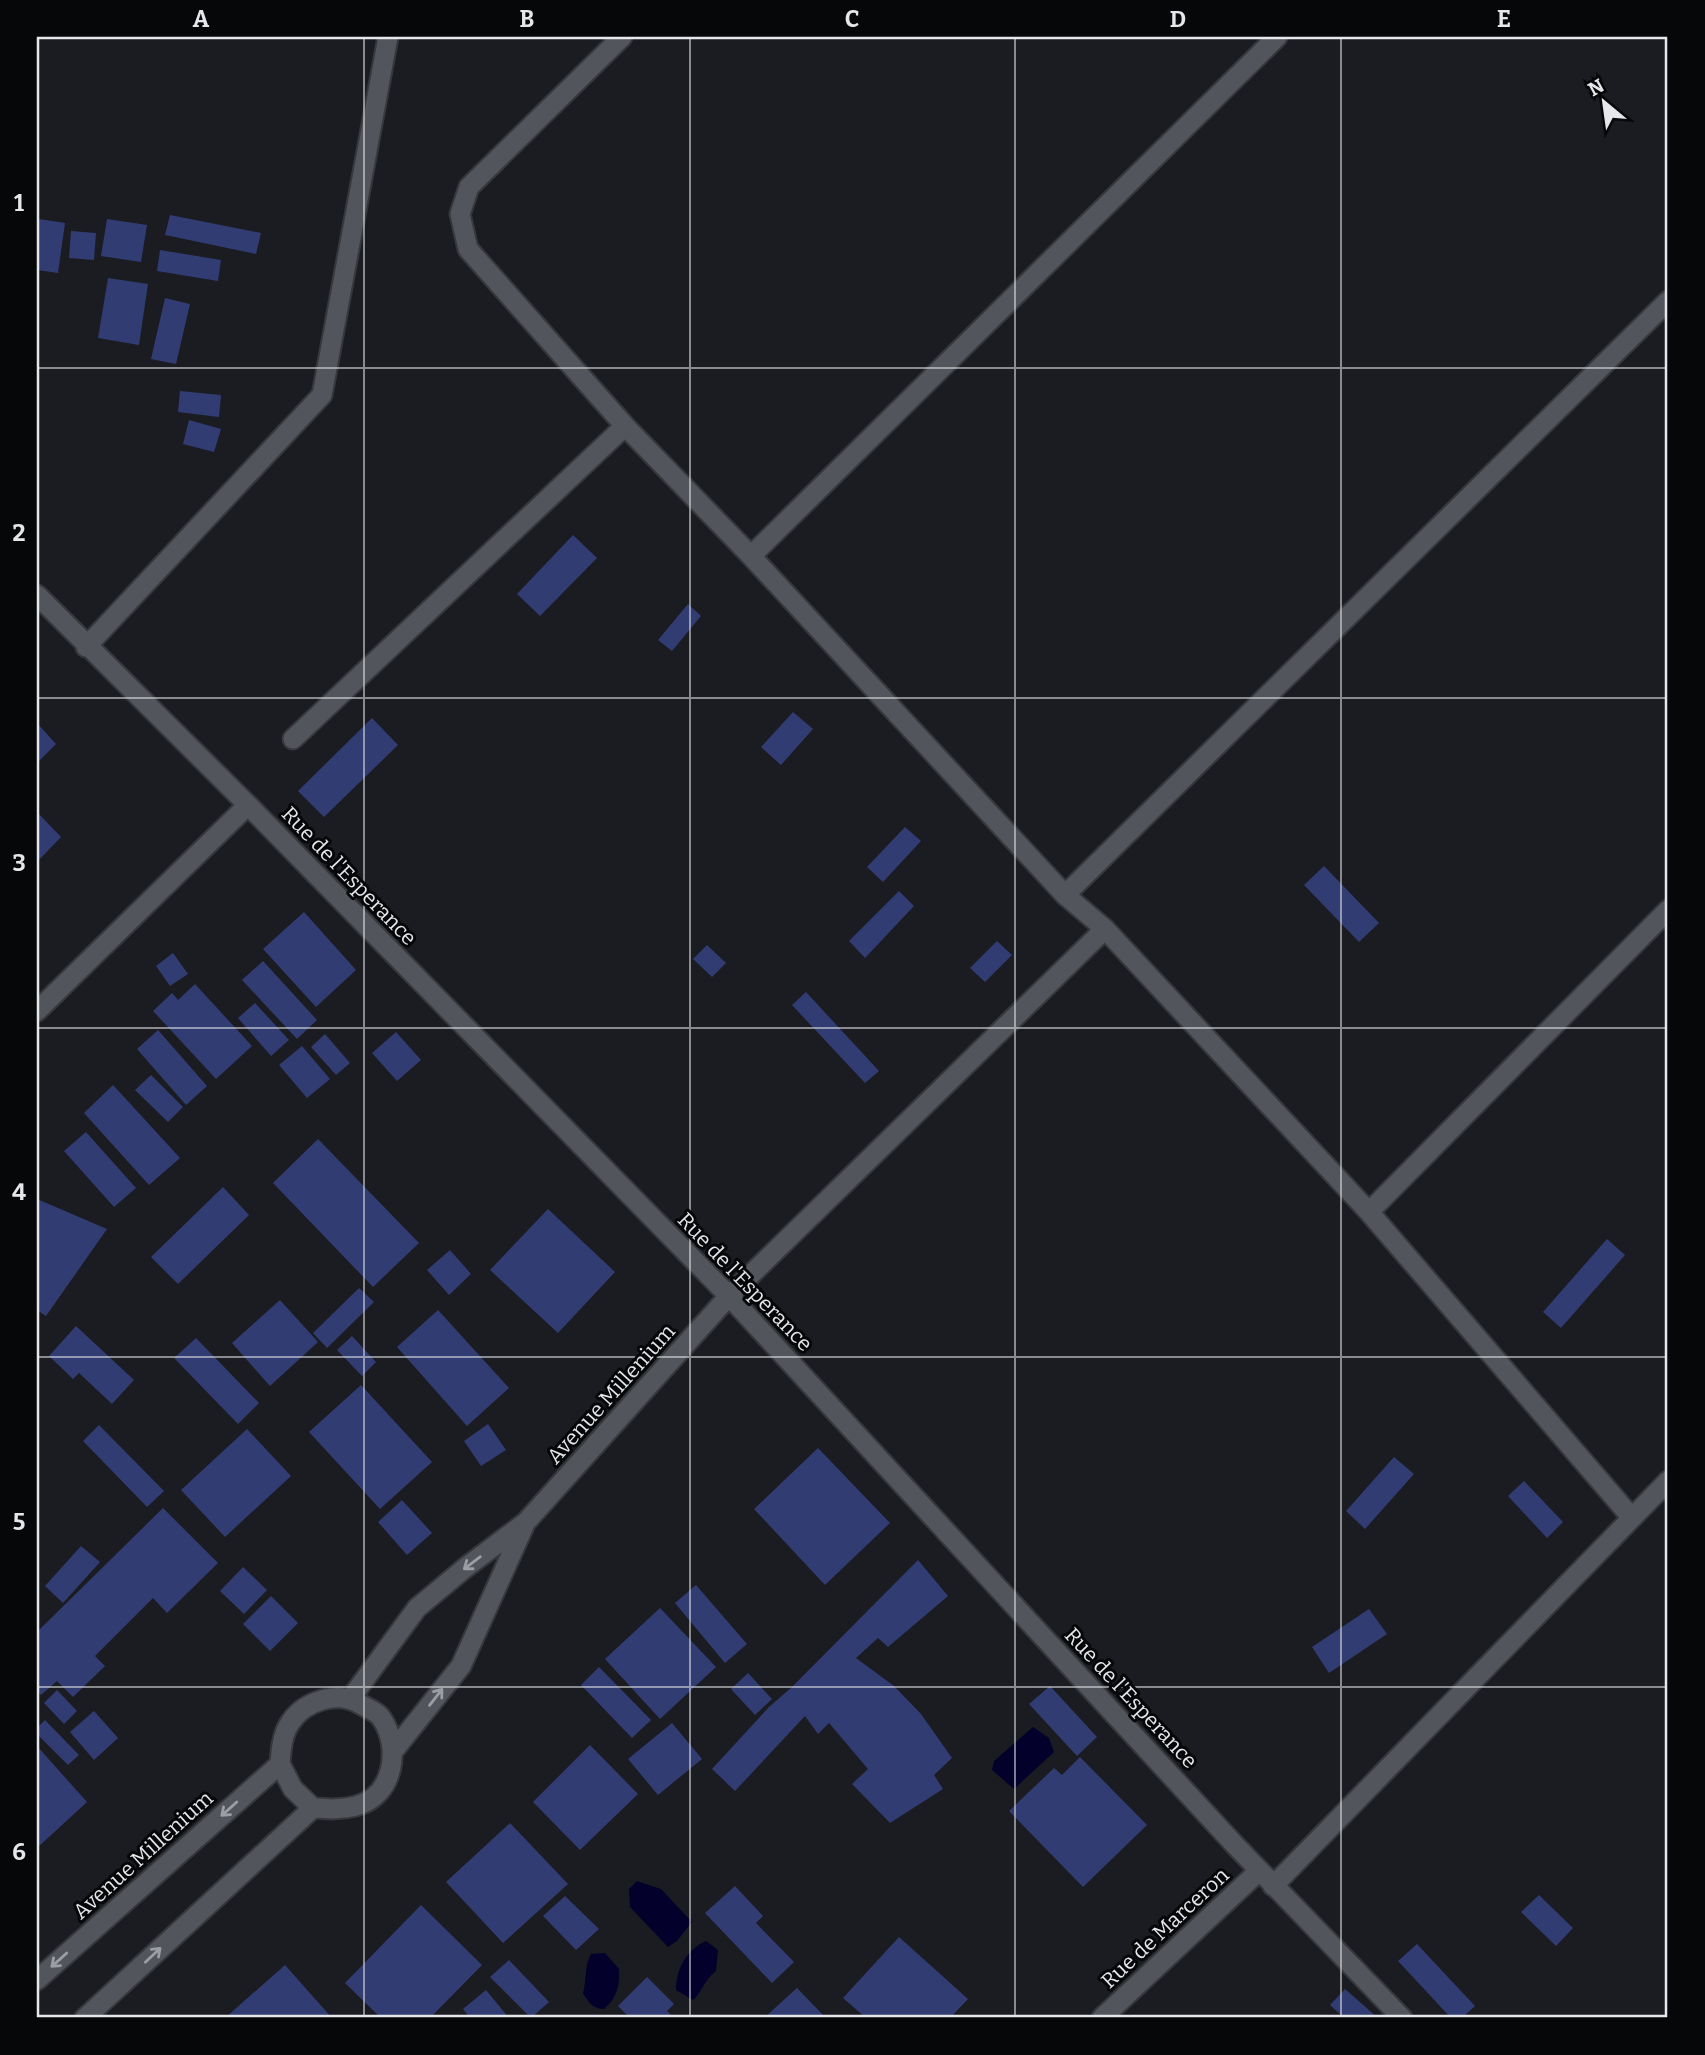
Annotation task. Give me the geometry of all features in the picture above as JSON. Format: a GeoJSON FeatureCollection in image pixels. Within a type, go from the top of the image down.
{"type":"FeatureCollection","features":[{"type":"Feature","properties":{"kind":"street"},"geometry":{"type":"LineString","coordinates":[[86,647],[322,394],[388,37]]}},
{"type":"Feature","properties":{"kind":"street"},"geometry":{"type":"LineString","coordinates":[[622,37],[469,187],[460,214],[468,249],[625,426],[751,556],[1065,895],[1105,929],[1369,1212],[1632,1518]]}},
{"type":"Feature","properties":{"kind":"street"},"geometry":{"type":"LineString","coordinates":[[751,556],[1277,37]]}},
{"type":"Feature","properties":{"kind":"street"},"geometry":{"type":"LineString","coordinates":[[1065,895],[1668,300]]}},
{"type":"Feature","properties":{"kind":"street"},"geometry":{"type":"LineString","coordinates":[[293,739],[625,426]]}},
{"type":"Feature","properties":{"kind":"street","name":"Rue de l'Esperance"},"geometry":{"type":"LineString","coordinates":[[37,595],[86,647],[248,805],[729,1296],[1259,1871],[1402,2018]]}},
{"type":"Feature","properties":{"kind":"street"},"geometry":{"type":"LineString","coordinates":[[37,1011],[248,805]]}},
{"type":"Feature","properties":{"kind":"street"},"geometry":{"type":"LineString","coordinates":[[1369,1212],[1668,910]]}},
{"type":"Feature","properties":{"kind":"street","name":"Avenue Millenium"},"geometry":{"type":"LineString","coordinates":[[351,1698],[417,1608],[526,1522],[729,1296],[1105,929]]}},
{"type":"Feature","properties":{"kind":"street"},"geometry":{"type":"LineString","coordinates":[[1273,1886],[1668,1481]]}},
{"type":"Feature","properties":{"kind":"street","name":"Avenue Millenium"},"geometry":{"type":"LineString","coordinates":[[313,1808],[336,1810],[359,1806],[378,1793],[391,1773],[394,1750],[461,1665],[526,1522]]}},
{"type":"Feature","properties":{"kind":"street"},"geometry":{"type":"LineString","coordinates":[[85,2018],[313,1808],[293,1789],[279,1764],[281,1743],[290,1722],[306,1706],[328,1698],[351,1698],[381,1717],[394,1750]]}},
{"type":"Feature","properties":{"kind":"street","name":"Avenue Millenium"},"geometry":{"type":"LineString","coordinates":[[37,1980],[279,1764]]}},
{"type":"Feature","properties":{"kind":"street","name":"Rue de Marceron"},"geometry":{"type":"LineString","coordinates":[[1102,2018],[1259,1871]]}},
{"type":"Feature","properties":{"kind":"shaded area"},"geometry":{"type":"Polygon","coordinates":[[[1033,1727],[1049,1738],[1054,1752],[1014,1789],[992,1770],[994,1761],[1033,1727]]]}},
{"type":"Feature","properties":{"kind":"shaded area"},"geometry":{"type":"Polygon","coordinates":[[[637,1881],[661,1889],[692,1922],[677,1941],[668,1947],[630,1907],[629,1889],[637,1881]]]}},
{"type":"Feature","properties":{"kind":"shaded area"},"geometry":{"type":"Polygon","coordinates":[[[706,1941],[718,1950],[716,1971],[693,2000],[676,1990],[678,1975],[688,1955],[706,1941]]]}},
{"type":"Feature","properties":{"kind":"shaded area"},"geometry":{"type":"Polygon","coordinates":[[[605,1953],[619,1969],[619,1975],[615,1996],[604,2009],[591,2004],[583,1993],[591,1954],[605,1953]]]}},
{"type":"Feature","properties":{"kind":"building"},"geometry":{"type":"Polygon","coordinates":[[[170,215],[261,233],[256,254],[165,235],[170,215]]]}},
{"type":"Feature","properties":{"kind":"building"},"geometry":{"type":"Polygon","coordinates":[[[39,219],[65,223],[58,273],[37,270],[39,219]]]}},
{"type":"Feature","properties":{"kind":"building"},"geometry":{"type":"Polygon","coordinates":[[[107,219],[147,225],[141,262],[101,256],[107,219]]]}},
{"type":"Feature","properties":{"kind":"building"},"geometry":{"type":"Polygon","coordinates":[[[71,231],[96,233],[94,260],[69,258],[71,231]]]}},
{"type":"Feature","properties":{"kind":"building"},"geometry":{"type":"Polygon","coordinates":[[[160,250],[221,260],[218,281],[157,271],[160,250]]]}},
{"type":"Feature","properties":{"kind":"building"},"geometry":{"type":"Polygon","coordinates":[[[108,278],[148,284],[139,345],[98,338],[108,278]]]}},
{"type":"Feature","properties":{"kind":"building"},"geometry":{"type":"Polygon","coordinates":[[[165,298],[190,304],[176,364],[151,359],[165,298]]]}},
{"type":"Feature","properties":{"kind":"building"},"geometry":{"type":"Polygon","coordinates":[[[180,391],[221,395],[219,417],[178,412],[180,391]]]}},
{"type":"Feature","properties":{"kind":"building"},"geometry":{"type":"Polygon","coordinates":[[[189,420],[221,429],[214,452],[183,444],[189,420]]]}},
{"type":"Feature","properties":{"kind":"building"},"geometry":{"type":"Polygon","coordinates":[[[573,535],[597,558],[540,616],[517,594],[573,535]]]}},
{"type":"Feature","properties":{"kind":"building"},"geometry":{"type":"Polygon","coordinates":[[[688,604],[701,616],[672,651],[658,640],[688,604]]]}},
{"type":"Feature","properties":{"kind":"building"},"geometry":{"type":"Polygon","coordinates":[[[793,712],[813,729],[781,765],[761,747],[793,712]]]}},
{"type":"Feature","properties":{"kind":"building"},"geometry":{"type":"Polygon","coordinates":[[[372,718],[398,745],[324,817],[298,791],[372,718]]]}},
{"type":"Feature","properties":{"kind":"building"},"geometry":{"type":"Polygon","coordinates":[[[37,723],[56,744],[37,763],[37,723]]]}},
{"type":"Feature","properties":{"kind":"building"},"geometry":{"type":"Polygon","coordinates":[[[37,812],[61,837],[37,862],[37,812]]]}},
{"type":"Feature","properties":{"kind":"building"},"geometry":{"type":"Polygon","coordinates":[[[905,827],[921,841],[883,882],[867,867],[905,827]]]}},
{"type":"Feature","properties":{"kind":"building"},"geometry":{"type":"Polygon","coordinates":[[[1324,866],[1379,923],[1359,942],[1304,885],[1324,866]]]}},
{"type":"Feature","properties":{"kind":"building"},"geometry":{"type":"Polygon","coordinates":[[[899,891],[914,906],[865,958],[849,941],[899,891]]]}},
{"type":"Feature","properties":{"kind":"building"},"geometry":{"type":"Polygon","coordinates":[[[304,912],[356,970],[316,1007],[263,949],[304,912]]]}},
{"type":"Feature","properties":{"kind":"building"},"geometry":{"type":"Polygon","coordinates":[[[997,941],[1012,955],[985,982],[970,968],[997,941]]]}},
{"type":"Feature","properties":{"kind":"building"},"geometry":{"type":"Polygon","coordinates":[[[707,945],[726,963],[712,977],[693,959],[707,945]]]}},
{"type":"Feature","properties":{"kind":"building"},"geometry":{"type":"Polygon","coordinates":[[[173,953],[188,974],[170,986],[156,966],[173,953]]]}},
{"type":"Feature","properties":{"kind":"building"},"geometry":{"type":"Polygon","coordinates":[[[263,961],[317,1020],[297,1039],[242,980],[263,961]]]}},
{"type":"Feature","properties":{"kind":"building"},"geometry":{"type":"Polygon","coordinates":[[[195,984],[252,1046],[216,1079],[153,1011],[172,993],[178,1000],[195,984]]]}},
{"type":"Feature","properties":{"kind":"building"},"geometry":{"type":"Polygon","coordinates":[[[806,992],[879,1071],[865,1083],[792,1005],[806,992]]]}},
{"type":"Feature","properties":{"kind":"building"},"geometry":{"type":"Polygon","coordinates":[[[255,1003],[289,1040],[271,1056],[238,1018],[255,1003]]]}},
{"type":"Feature","properties":{"kind":"building"},"geometry":{"type":"Polygon","coordinates":[[[158,1030],[207,1086],[186,1105],[137,1049],[158,1030]]]}},
{"type":"Feature","properties":{"kind":"building"},"geometry":{"type":"Polygon","coordinates":[[[396,1032],[421,1060],[397,1081],[372,1053],[396,1032]]]}},
{"type":"Feature","properties":{"kind":"building"},"geometry":{"type":"Polygon","coordinates":[[[325,1034],[350,1063],[336,1075],[311,1047],[325,1034]]]}},
{"type":"Feature","properties":{"kind":"building"},"geometry":{"type":"Polygon","coordinates":[[[302,1046],[330,1079],[307,1098],[279,1065],[302,1046]]]}},
{"type":"Feature","properties":{"kind":"building"},"geometry":{"type":"Polygon","coordinates":[[[151,1075],[183,1107],[168,1122],[135,1090],[151,1075]]]}},
{"type":"Feature","properties":{"kind":"building"},"geometry":{"type":"Polygon","coordinates":[[[113,1085],[180,1158],[149,1185],[84,1113],[113,1085]]]}},
{"type":"Feature","properties":{"kind":"building"},"geometry":{"type":"Polygon","coordinates":[[[86,1132],[136,1188],[114,1207],[64,1151],[86,1132]]]}},
{"type":"Feature","properties":{"kind":"building"},"geometry":{"type":"Polygon","coordinates":[[[318,1139],[419,1243],[373,1287],[273,1183],[318,1139]]]}},
{"type":"Feature","properties":{"kind":"building"},"geometry":{"type":"Polygon","coordinates":[[[223,1187],[249,1215],[178,1284],[151,1257],[223,1187]]]}},
{"type":"Feature","properties":{"kind":"building"},"geometry":{"type":"Polygon","coordinates":[[[37,1199],[107,1229],[46,1316],[37,1310],[37,1199]]]}},
{"type":"Feature","properties":{"kind":"building"},"geometry":{"type":"Polygon","coordinates":[[[548,1209],[615,1272],[558,1333],[490,1270],[548,1209]]]}},
{"type":"Feature","properties":{"kind":"building"},"geometry":{"type":"Polygon","coordinates":[[[1607,1239],[1625,1255],[1561,1328],[1543,1312],[1607,1239]]]}},
{"type":"Feature","properties":{"kind":"building"},"geometry":{"type":"Polygon","coordinates":[[[450,1250],[471,1274],[449,1295],[427,1270],[450,1250]]]}},
{"type":"Feature","properties":{"kind":"building"},"geometry":{"type":"Polygon","coordinates":[[[359,1288],[374,1302],[327,1348],[313,1333],[359,1288]]]}},
{"type":"Feature","properties":{"kind":"building"},"geometry":{"type":"Polygon","coordinates":[[[280,1300],[318,1342],[270,1386],[232,1343],[280,1300]]]}},
{"type":"Feature","properties":{"kind":"building"},"geometry":{"type":"Polygon","coordinates":[[[438,1310],[509,1388],[467,1426],[397,1347],[438,1310]]]}},
{"type":"Feature","properties":{"kind":"building"},"geometry":{"type":"Polygon","coordinates":[[[76,1326],[134,1380],[112,1404],[79,1373],[73,1379],[49,1356],[76,1326]]]}},
{"type":"Feature","properties":{"kind":"building"},"geometry":{"type":"Polygon","coordinates":[[[352,1336],[376,1362],[362,1376],[337,1350],[352,1336]]]}},
{"type":"Feature","properties":{"kind":"building"},"geometry":{"type":"Polygon","coordinates":[[[196,1338],[259,1403],[238,1424],[174,1358],[196,1338]]]}},
{"type":"Feature","properties":{"kind":"building"},"geometry":{"type":"Polygon","coordinates":[[[361,1385],[432,1462],[380,1509],[309,1432],[361,1385]]]}},
{"type":"Feature","properties":{"kind":"building"},"geometry":{"type":"Polygon","coordinates":[[[488,1424],[506,1450],[481,1466],[464,1441],[488,1424]]]}},
{"type":"Feature","properties":{"kind":"building"},"geometry":{"type":"Polygon","coordinates":[[[99,1425],[164,1491],[147,1507],[83,1441],[99,1425]]]}},
{"type":"Feature","properties":{"kind":"building"},"geometry":{"type":"Polygon","coordinates":[[[247,1429],[291,1476],[225,1537],[181,1490],[247,1429]]]}},
{"type":"Feature","properties":{"kind":"building"},"geometry":{"type":"Polygon","coordinates":[[[818,1448],[890,1523],[825,1585],[754,1509],[818,1448]]]}},
{"type":"Feature","properties":{"kind":"building"},"geometry":{"type":"Polygon","coordinates":[[[1394,1457],[1414,1474],[1365,1529],[1346,1511],[1394,1457]]]}},
{"type":"Feature","properties":{"kind":"building"},"geometry":{"type":"Polygon","coordinates":[[[1524,1481],[1563,1522],[1547,1538],[1508,1496],[1524,1481]]]}},
{"type":"Feature","properties":{"kind":"building"},"geometry":{"type":"Polygon","coordinates":[[[402,1500],[432,1533],[407,1555],[378,1522],[402,1500]]]}},
{"type":"Feature","properties":{"kind":"building"},"geometry":{"type":"Polygon","coordinates":[[[163,1508],[218,1563],[167,1613],[153,1598],[95,1656],[105,1666],[73,1697],[57,1681],[41,1695],[37,1691],[37,1632],[163,1508]]]}},
{"type":"Feature","properties":{"kind":"building"},"geometry":{"type":"Polygon","coordinates":[[[81,1546],[100,1562],[63,1603],[45,1586],[81,1546]]]}},
{"type":"Feature","properties":{"kind":"building"},"geometry":{"type":"Polygon","coordinates":[[[918,1560],[948,1596],[888,1647],[878,1638],[856,1658],[894,1686],[921,1714],[952,1758],[934,1775],[943,1789],[890,1823],[852,1784],[868,1769],[829,1723],[818,1734],[805,1716],[735,1791],[712,1769],[769,1707],[918,1560]]]}},
{"type":"Feature","properties":{"kind":"building"},"geometry":{"type":"Polygon","coordinates":[[[243,1567],[267,1590],[244,1614],[220,1591],[243,1567]]]}},
{"type":"Feature","properties":{"kind":"building"},"geometry":{"type":"Polygon","coordinates":[[[696,1585],[747,1644],[725,1663],[675,1603],[696,1585]]]}},
{"type":"Feature","properties":{"kind":"building"},"geometry":{"type":"Polygon","coordinates":[[[271,1596],[298,1623],[270,1651],[243,1624],[271,1596]]]}},
{"type":"Feature","properties":{"kind":"building"},"geometry":{"type":"Polygon","coordinates":[[[660,1608],[716,1667],[660,1719],[605,1659],[660,1608]]]}},
{"type":"Feature","properties":{"kind":"building"},"geometry":{"type":"Polygon","coordinates":[[[1369,1609],[1387,1634],[1329,1673],[1312,1647],[1369,1609]]]}},
{"type":"Feature","properties":{"kind":"building"},"geometry":{"type":"Polygon","coordinates":[[[599,1667],[651,1720],[632,1738],[581,1685],[599,1667]]]}},
{"type":"Feature","properties":{"kind":"building"},"geometry":{"type":"Polygon","coordinates":[[[748,1673],[772,1699],[755,1715],[731,1689],[748,1673]]]}},
{"type":"Feature","properties":{"kind":"building"},"geometry":{"type":"Polygon","coordinates":[[[1050,1686],[1097,1737],[1077,1756],[1029,1704],[1050,1686]]]}},
{"type":"Feature","properties":{"kind":"building"},"geometry":{"type":"Polygon","coordinates":[[[57,1690],[77,1711],[64,1724],[44,1703],[57,1690]]]}},
{"type":"Feature","properties":{"kind":"building"},"geometry":{"type":"Polygon","coordinates":[[[94,1711],[118,1738],[94,1760],[70,1732],[94,1711]]]}},
{"type":"Feature","properties":{"kind":"building"},"geometry":{"type":"Polygon","coordinates":[[[45,1720],[79,1755],[68,1765],[37,1734],[37,1728],[45,1720]]]}},
{"type":"Feature","properties":{"kind":"building"},"geometry":{"type":"Polygon","coordinates":[[[672,1723],[702,1759],[658,1795],[628,1759],[672,1723]]]}},
{"type":"Feature","properties":{"kind":"building"},"geometry":{"type":"Polygon","coordinates":[[[590,1745],[638,1794],[580,1850],[533,1802],[590,1745]]]}},
{"type":"Feature","properties":{"kind":"building"},"geometry":{"type":"Polygon","coordinates":[[[37,1746],[87,1802],[37,1848],[37,1746]]]}},
{"type":"Feature","properties":{"kind":"building"},"geometry":{"type":"Polygon","coordinates":[[[1080,1757],[1147,1825],[1083,1887],[1009,1811],[1054,1768],[1062,1775],[1080,1757]]]}},
{"type":"Feature","properties":{"kind":"building"},"geometry":{"type":"Polygon","coordinates":[[[510,1823],[568,1884],[503,1943],[446,1882],[510,1823]]]}},
{"type":"Feature","properties":{"kind":"building"},"geometry":{"type":"Polygon","coordinates":[[[735,1886],[763,1916],[756,1923],[794,1962],[772,1983],[705,1913],[735,1886]]]}},
{"type":"Feature","properties":{"kind":"building"},"geometry":{"type":"Polygon","coordinates":[[[1539,1895],[1573,1928],[1556,1946],[1521,1912],[1539,1895]]]}},
{"type":"Feature","properties":{"kind":"building"},"geometry":{"type":"Polygon","coordinates":[[[565,1896],[599,1929],[576,1950],[543,1916],[565,1896]]]}},
{"type":"Feature","properties":{"kind":"building"},"geometry":{"type":"Polygon","coordinates":[[[421,1905],[482,1965],[430,2018],[381,2018],[345,1983],[421,1905]]]}},
{"type":"Feature","properties":{"kind":"building"},"geometry":{"type":"Polygon","coordinates":[[[899,1937],[968,1999],[950,2018],[866,2018],[843,1998],[899,1937]]]}},
{"type":"Feature","properties":{"kind":"building"},"geometry":{"type":"Polygon","coordinates":[[[1417,1944],[1475,2006],[1462,2018],[1451,2018],[1398,1961],[1417,1944]]]}},
{"type":"Feature","properties":{"kind":"building"},"geometry":{"type":"Polygon","coordinates":[[[509,1960],[549,2002],[531,2018],[490,1977],[509,1960]]]}},
{"type":"Feature","properties":{"kind":"building"},"geometry":{"type":"Polygon","coordinates":[[[285,1965],[332,2018],[225,2018],[285,1965]]]}},
{"type":"Feature","properties":{"kind":"building"},"geometry":{"type":"Polygon","coordinates":[[[647,1977],[674,2004],[667,2011],[674,2018],[630,2018],[618,2006],[647,1977]]]}},
{"type":"Feature","properties":{"kind":"building"},"geometry":{"type":"Polygon","coordinates":[[[797,1988],[826,2018],[764,2018],[797,1988]]]}},
{"type":"Feature","properties":{"kind":"building"},"geometry":{"type":"Polygon","coordinates":[[[1345,1989],[1378,2018],[1344,2018],[1330,2005],[1345,1989]]]}},
{"type":"Feature","properties":{"kind":"building"},"geometry":{"type":"Polygon","coordinates":[[[486,1990],[509,2018],[470,2018],[463,2009],[486,1990]]]}}]}
